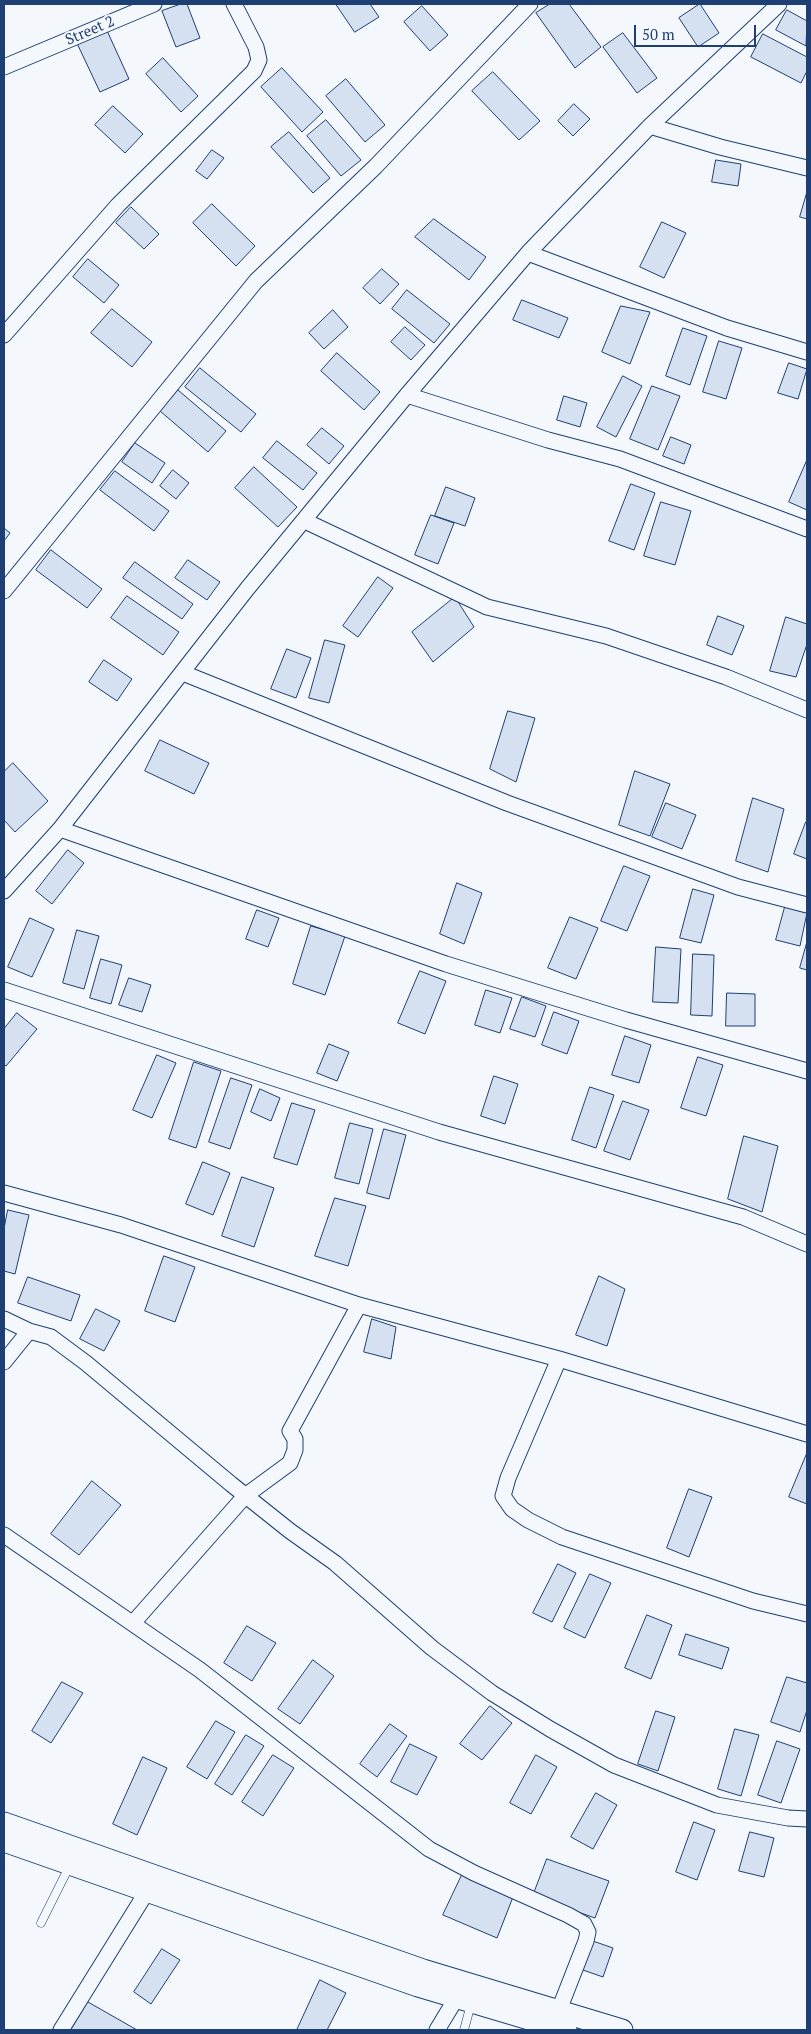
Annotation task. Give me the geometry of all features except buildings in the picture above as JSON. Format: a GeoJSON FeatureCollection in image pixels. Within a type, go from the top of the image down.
{"type":"FeatureCollection","features":[{"type":"Feature","properties":{"kind":"street","name":"Street 2"},"geometry":{"type":"LineString","coordinates":[[4,67],[154,4]]}},
{"type":"Feature","properties":{"kind":"street"},"geometry":{"type":"LineString","coordinates":[[4,335],[118,205],[254,71],[259,60],[256,47],[234,4]]}},
{"type":"Feature","properties":{"kind":"street"},"geometry":{"type":"LineString","coordinates":[[4,592],[256,281],[376,166],[530,4]]}},
{"type":"Feature","properties":{"kind":"street"},"geometry":{"type":"LineString","coordinates":[[4,891],[60,829],[248,589],[407,395],[528,252],[650,126],[779,4]]}},
{"type":"Feature","properties":{"kind":"street"},"geometry":{"type":"LineString","coordinates":[[650,126],[720,148],[807,168]]}},
{"type":"Feature","properties":{"kind":"street"},"geometry":{"type":"LineString","coordinates":[[528,252],[727,328],[807,352]]}},
{"type":"Feature","properties":{"kind":"street"},"geometry":{"type":"LineString","coordinates":[[407,395],[548,440],[620,459],[807,529]]}},
{"type":"Feature","properties":{"kind":"street"},"geometry":{"type":"LineString","coordinates":[[304,521],[487,606],[606,636],[726,677],[807,710]]}},
{"type":"Feature","properties":{"kind":"street"},"geometry":{"type":"LineString","coordinates":[[183,673],[507,803],[738,887],[807,905]]}},
{"type":"Feature","properties":{"kind":"street"},"geometry":{"type":"LineString","coordinates":[[60,829],[326,924],[446,964],[626,1020],[807,1071]]}},
{"type":"Feature","properties":{"kind":"street"},"geometry":{"type":"LineString","coordinates":[[4,990],[439,1132],[743,1217],[807,1244]]}},
{"type":"Feature","properties":{"kind":"street"},"geometry":{"type":"LineString","coordinates":[[4,1193],[121,1226],[359,1305],[559,1359],[807,1434]]}},
{"type":"Feature","properties":{"kind":"street"},"geometry":{"type":"LineString","coordinates":[[133,1623],[245,1496],[290,1463],[295,1450],[295,1439],[290,1431],[359,1305]]}},
{"type":"Feature","properties":{"kind":"street"},"geometry":{"type":"LineString","coordinates":[[4,1319],[29,1331],[51,1336],[245,1496],[335,1562],[432,1648],[484,1688],[550,1729],[614,1765],[717,1805],[788,1818],[807,1819]]}},
{"type":"Feature","properties":{"kind":"street"},"geometry":{"type":"LineString","coordinates":[[4,1362],[29,1331]]}},
{"type":"Feature","properties":{"kind":"street"},"geometry":{"type":"LineString","coordinates":[[559,1359],[508,1478],[503,1496],[512,1509],[528,1520],[562,1537],[753,1601],[807,1614]]}},
{"type":"Feature","properties":{"kind":"street"},"geometry":{"type":"LineString","coordinates":[[4,1535],[200,1670],[429,1849],[474,1874],[568,1914],[584,1924],[588,1932],[586,1941],[559,2010]]}},
{"type":"Feature","properties":{"kind":"street"},"geometry":{"type":"LineString","coordinates":[[4,1823],[414,1967],[622,2030]]}},
{"type":"Feature","properties":{"kind":"street"},"geometry":{"type":"LineString","coordinates":[[4,1841],[532,2025],[566,2030]]}},
{"type":"Feature","properties":{"kind":"street"},"geometry":{"type":"LineString","coordinates":[[61,2030],[146,1892]]}},
{"type":"Feature","properties":{"kind":"street"},"geometry":{"type":"LineString","coordinates":[[438,2030],[464,2000]]}},
{"type":"Feature","properties":{"kind":"lane"},"geometry":{"type":"LineString","coordinates":[[41,1923],[70,1865]]}},
{"type":"Feature","properties":{"kind":"lane"},"geometry":{"type":"LineString","coordinates":[[464,2000],[464,2030]]}}]}
